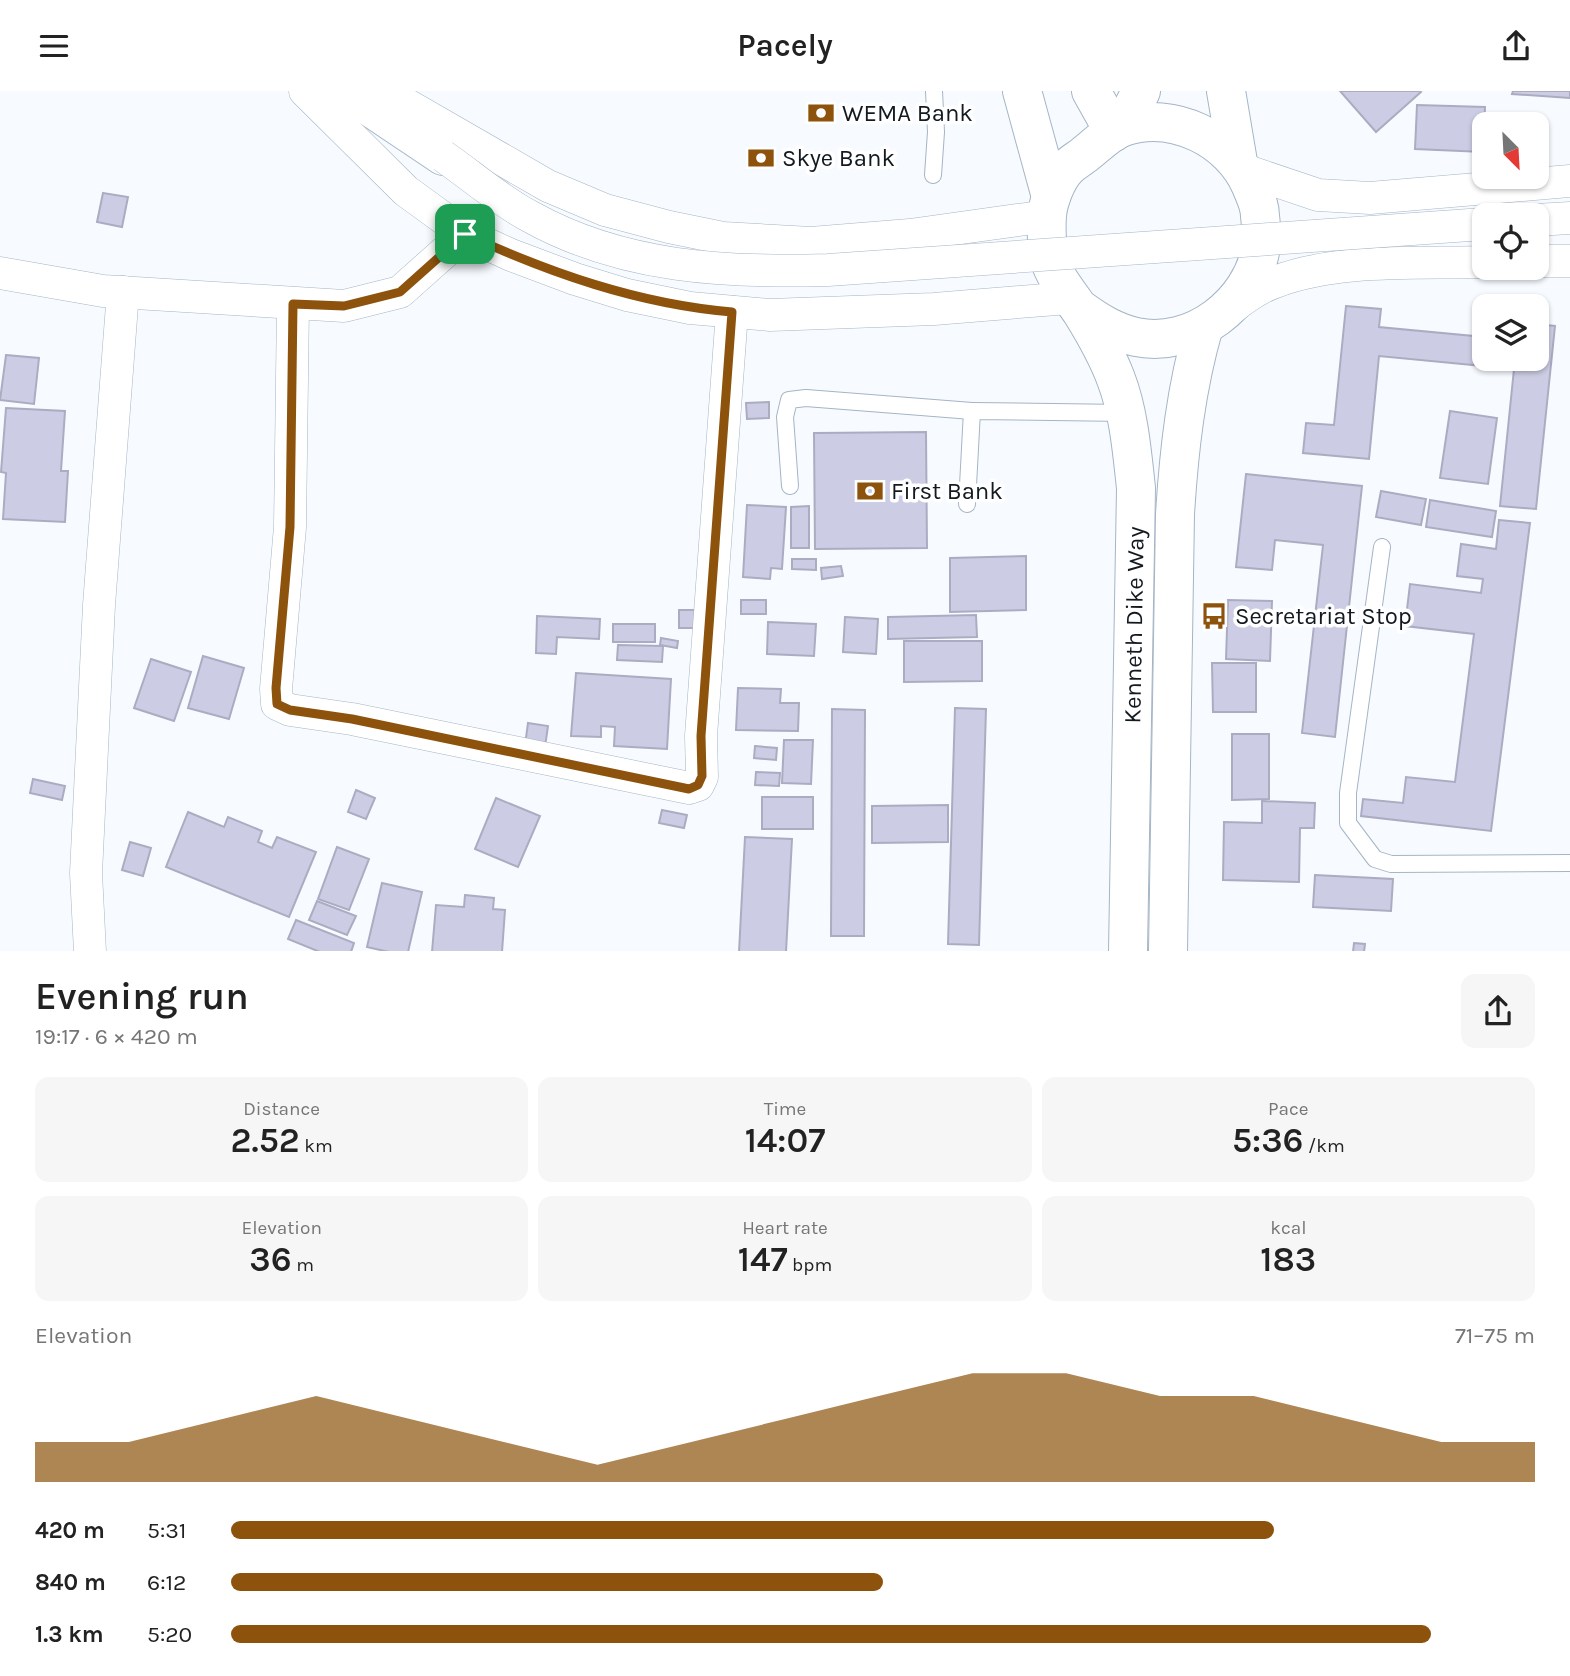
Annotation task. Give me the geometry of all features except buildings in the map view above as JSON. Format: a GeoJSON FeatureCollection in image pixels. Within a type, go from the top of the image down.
{"type":"FeatureCollection","features":[{"type":"Feature","properties":{"kind":"main road"},"geometry":{"type":"LineString","coordinates":[[346,91],[443,156]]}},
{"type":"Feature","properties":{"kind":"main road"},"geometry":{"type":"LineString","coordinates":[[1022,91],[1049,207],[1049,259],[1074,304],[1107,328],[1139,337],[1172,337],[1212,321],[1247,286],[1261,247],[1260,207],[1241,166],[1226,91]]}},
{"type":"Feature","properties":{"kind":"main road"},"geometry":{"type":"LineString","coordinates":[[1091,91],[1119,130]]}},
{"type":"Feature","properties":{"kind":"main road"},"geometry":{"type":"LineString","coordinates":[[1049,207],[1066,169],[1119,130],[1141,91]]}},
{"type":"Feature","properties":{"kind":"main road"},"geometry":{"type":"LineString","coordinates":[[1119,130],[1155,123],[1186,127],[1215,140],[1241,166]]}},
{"type":"Feature","properties":{"kind":"main road","name":"Kenneth Dike Way"},"geometry":{"type":"LineString","coordinates":[[1074,304],[1100,343],[1116,379],[1126,413],[1136,488],[1128,951]]}},
{"type":"Feature","properties":{"kind":"main road","name":"Kenneth Dike Way"},"geometry":{"type":"LineString","coordinates":[[1168,951],[1175,501],[1186,400],[1212,321]]}},
{"type":"Feature","properties":{"kind":"street"},"geometry":{"type":"LineString","coordinates":[[305,91],[406,191],[465,234],[511,255],[627,295],[690,308],[770,315],[934,309],[1040,299],[1074,304]]}},
{"type":"Feature","properties":{"kind":"street"},"geometry":{"type":"LineString","coordinates":[[383,91],[548,186],[606,210],[723,238],[811,243],[923,234],[1049,207]]}},
{"type":"Feature","properties":{"kind":"street"},"geometry":{"type":"LineString","coordinates":[[443,156],[542,222],[597,245],[641,258],[697,268],[764,272],[828,270],[1472,225]]}},
{"type":"Feature","properties":{"kind":"street"},"geometry":{"type":"LineString","coordinates":[[1241,166],[1318,195],[1370,198],[1570,180]]}},
{"type":"Feature","properties":{"kind":"street"},"geometry":{"type":"LineString","coordinates":[[1549,219],[1570,218]]}},
{"type":"Feature","properties":{"kind":"street"},"geometry":{"type":"LineString","coordinates":[[0,272],[103,291],[344,306],[400,292],[465,234]]}},
{"type":"Feature","properties":{"kind":"street"},"geometry":{"type":"LineString","coordinates":[[1549,261],[1570,261]]}},
{"type":"Feature","properties":{"kind":"street"},"geometry":{"type":"LineString","coordinates":[[1212,321],[1248,296],[1275,282],[1317,271],[1372,264],[1472,262]]}},
{"type":"Feature","properties":{"kind":"street"},"geometry":{"type":"LineString","coordinates":[[90,951],[86,873],[97,645],[122,292]]}},
{"type":"Feature","properties":{"kind":"street"},"geometry":{"type":"LineString","coordinates":[[293,304],[290,527],[276,688],[277,704],[290,710],[352,719],[689,789],[698,785],[702,776],[701,736],[732,312]]}},
{"type":"Feature","properties":{"kind":"lane"},"geometry":{"type":"LineString","coordinates":[[933,175],[936,132],[934,91]]}},
{"type":"Feature","properties":{"kind":"lane"},"geometry":{"type":"LineString","coordinates":[[790,486],[785,417],[789,400],[806,398],[972,411],[1126,413]]}},
{"type":"Feature","properties":{"kind":"lane"},"geometry":{"type":"LineString","coordinates":[[967,504],[972,411]]}},
{"type":"Feature","properties":{"kind":"lane"},"geometry":{"type":"LineString","coordinates":[[1382,547],[1348,793],[1348,823],[1375,859],[1391,865],[1570,863]]}},
{"type":"Feature","properties":{"kind":"place","name":"WEMA Bank"},"geometry":{"type":"Point","coordinates":[821,113]}},
{"type":"Feature","properties":{"kind":"place","name":"Skye Bank"},"geometry":{"type":"Point","coordinates":[761,158]}},
{"type":"Feature","properties":{"kind":"place","name":"First Bank"},"geometry":{"type":"Point","coordinates":[870,491]}},
{"type":"Feature","properties":{"kind":"place","name":"Secretariat Stop"},"geometry":{"type":"Point","coordinates":[1214,616]}},
{"type":"Feature","properties":{"kind":"route"},"geometry":{"type":"LineString","coordinates":[[465,234],[511,255],[627,295],[690,308],[732,312],[701,736],[702,776],[698,785],[689,789],[352,719],[290,710],[277,704],[276,688],[290,527],[293,304],[344,306],[400,292],[465,234]]}}]}
